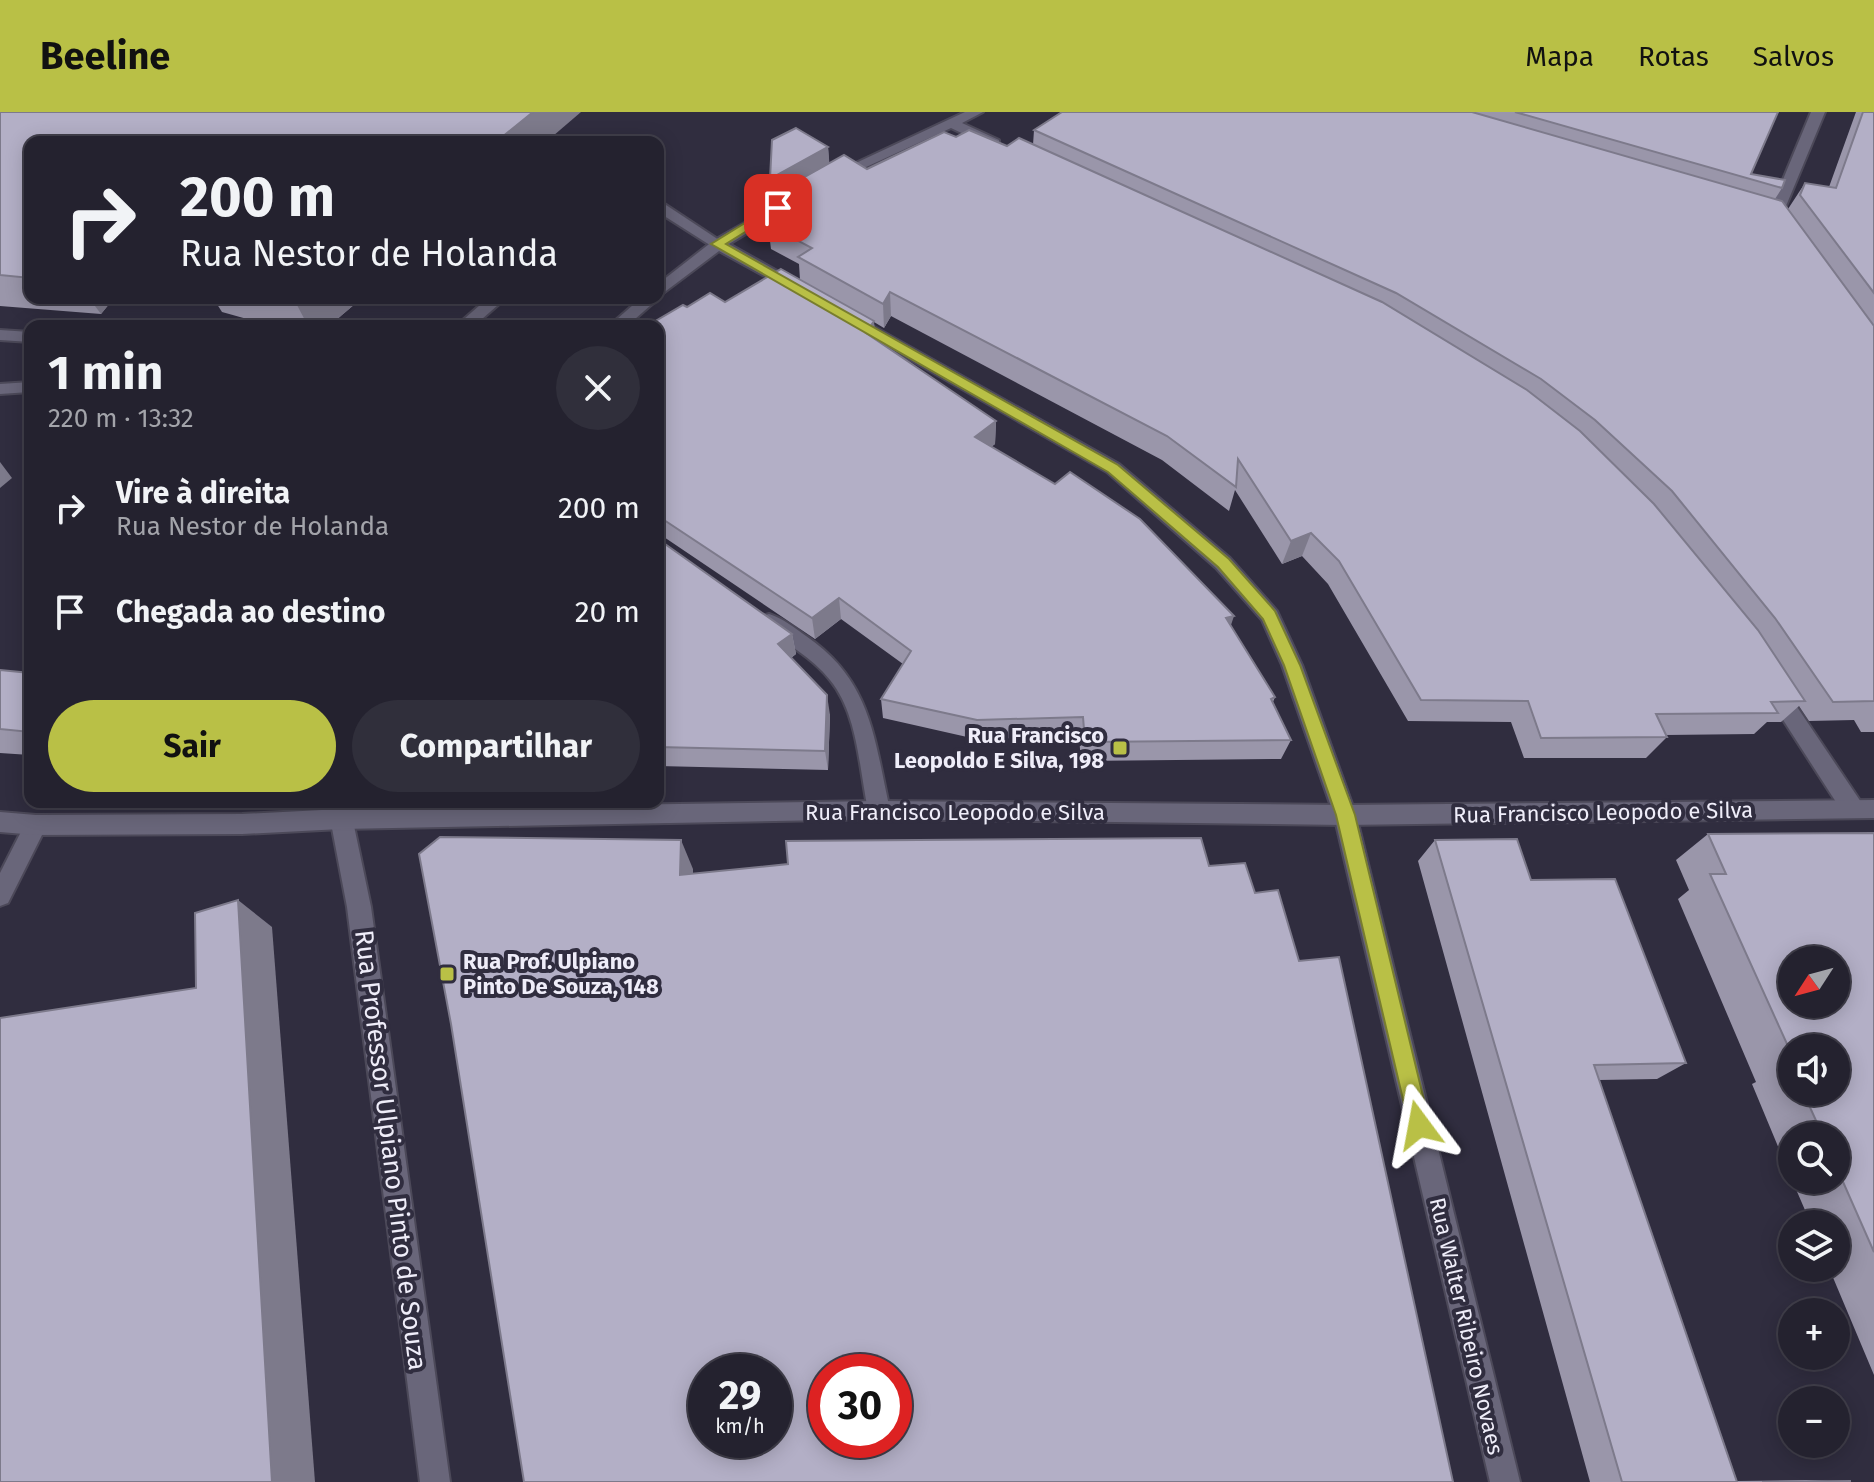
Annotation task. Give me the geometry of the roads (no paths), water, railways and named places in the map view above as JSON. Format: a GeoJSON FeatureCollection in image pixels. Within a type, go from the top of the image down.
{"type":"FeatureCollection","features":[{"type":"Feature","properties":{"kind":"street"},"geometry":{"type":"LineString","coordinates":[[823,181],[976,112]]}},
{"type":"Feature","properties":{"kind":"street"},"geometry":{"type":"LineString","coordinates":[[1792,243],[1766,216],[1818,112]]}},
{"type":"Feature","properties":{"kind":"street"},"geometry":{"type":"LineString","coordinates":[[952,124],[1009,150]]}},
{"type":"Feature","properties":{"kind":"street"},"geometry":{"type":"LineString","coordinates":[[664,287],[718,244],[810,189]]}},
{"type":"Feature","properties":{"kind":"street"},"geometry":{"type":"LineString","coordinates":[[664,210],[813,298]]}},
{"type":"Feature","properties":{"kind":"street"},"geometry":{"type":"LineString","coordinates":[[471,320],[491,304]]}},
{"type":"Feature","properties":{"kind":"street"},"geometry":{"type":"LineString","coordinates":[[624,320],[644,304]]}},
{"type":"Feature","properties":{"kind":"street","name":"Rua Walter Ribeiro Novaes"},"geometry":{"type":"LineString","coordinates":[[840,313],[1113,468],[1223,563],[1270,616],[1292,665],[1345,815],[1505,1482]]}},
{"type":"Feature","properties":{"kind":"street"},"geometry":{"type":"LineString","coordinates":[[0,335],[24,337]]}},
{"type":"Feature","properties":{"kind":"street"},"geometry":{"type":"LineString","coordinates":[[0,389],[24,387]]}},
{"type":"Feature","properties":{"kind":"street"},"geometry":{"type":"LineString","coordinates":[[749,607],[827,662],[844,683],[858,714],[879,810]]}},
{"type":"Feature","properties":{"kind":"street"},"geometry":{"type":"LineString","coordinates":[[1762,670],[1864,809]]}},
{"type":"Feature","properties":{"kind":"street","name":"Rua Francisco Leopodo e Silva"},"geometry":{"type":"LineString","coordinates":[[0,822],[36,825],[242,824],[339,811],[879,810],[1345,815],[1864,809]]}},
{"type":"Feature","properties":{"kind":"street","name":"Rua Professor Ulpiano Pinto de Souza"},"geometry":{"type":"LineString","coordinates":[[339,811],[362,923],[435,1482]]}},
{"type":"Feature","properties":{"kind":"street"},"geometry":{"type":"LineString","coordinates":[[0,896],[36,825]]}},
{"type":"Feature","properties":{"kind":"place","name":"Rua Francisco Leopoldo E Silva, 198"},"geometry":{"type":"Point","coordinates":[1120,748]}},
{"type":"Feature","properties":{"kind":"place","name":"Rua Prof. Ulpiano Pinto De Souza, 148"},"geometry":{"type":"Point","coordinates":[447,974]}}]}
